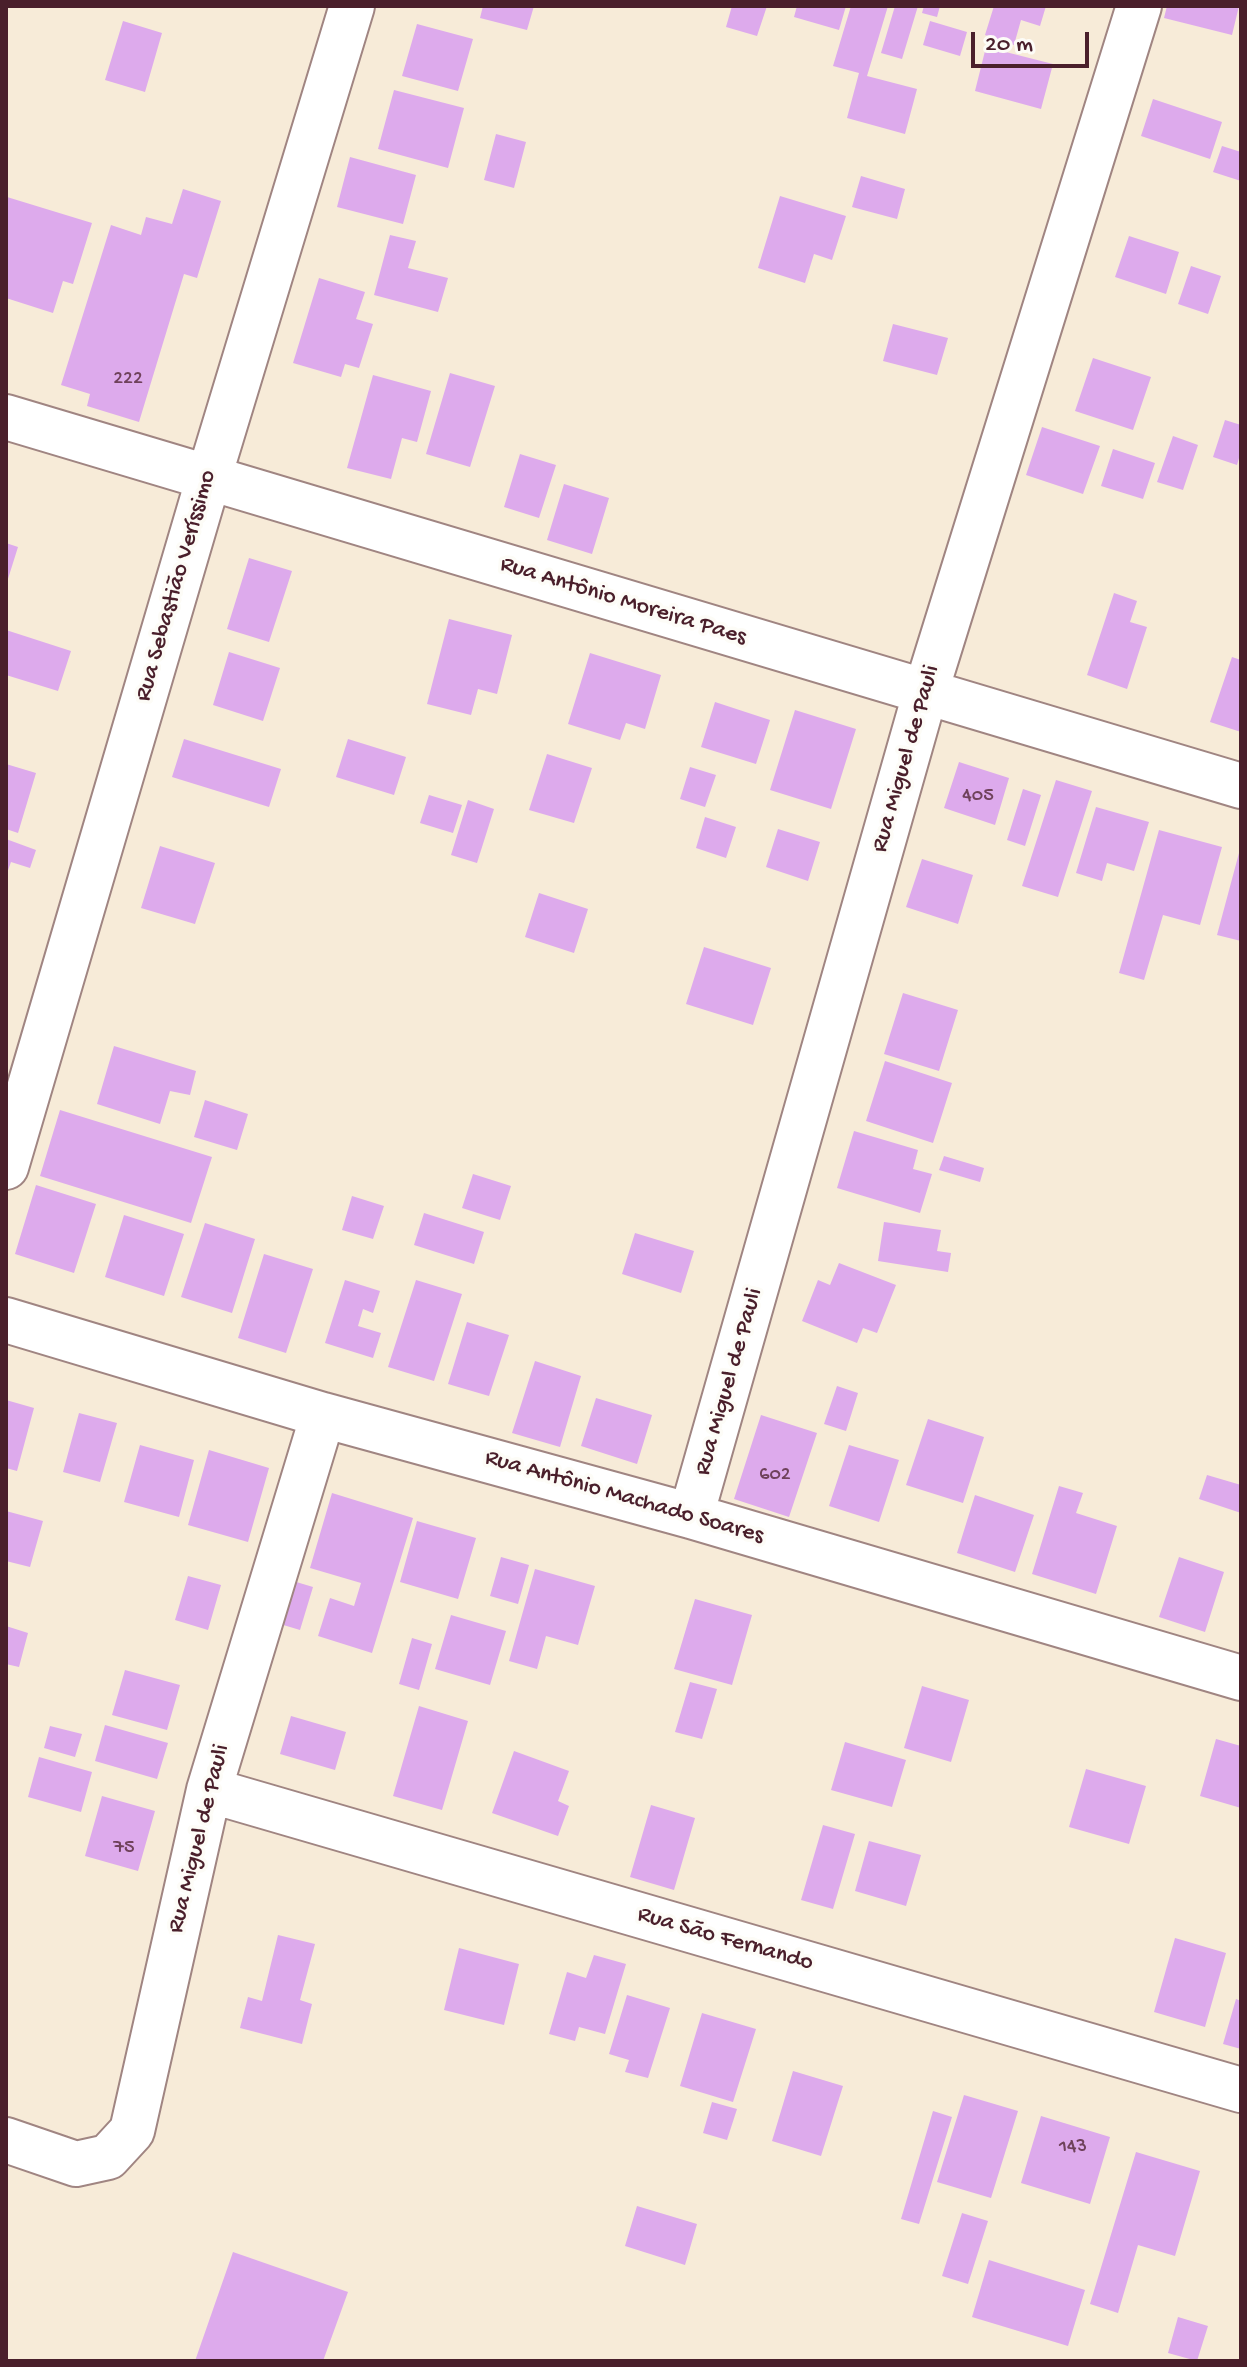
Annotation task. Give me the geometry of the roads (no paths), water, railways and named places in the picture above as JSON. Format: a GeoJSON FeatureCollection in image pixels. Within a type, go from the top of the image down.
{"type":"FeatureCollection","features":[{"type":"Feature","properties":{"kind":"street","name":"Rua Sebastião Veríssimo"},"geometry":{"type":"LineString","coordinates":[[6,1167],[209,477],[352,6]]}},
{"type":"Feature","properties":{"kind":"street","name":"Rua Miguel de Pauli"},"geometry":{"type":"LineString","coordinates":[[691,1516],[925,694],[1139,6]]}},
{"type":"Feature","properties":{"kind":"street","name":"Rua Antônio Moreira Paes"},"geometry":{"type":"LineString","coordinates":[[6,417],[1241,786]]}},
{"type":"Feature","properties":{"kind":"street","name":"Rua Antônio Machado Soares"},"geometry":{"type":"LineString","coordinates":[[6,1320],[323,1415],[691,1516],[1241,1678]]}},
{"type":"Feature","properties":{"kind":"street","name":"Rua Miguel de Pauli"},"geometry":{"type":"LineString","coordinates":[[6,2140],[76,2164],[108,2157],[132,2131],[209,1790],[323,1415]]}},
{"type":"Feature","properties":{"kind":"street","name":"Rua São Fernando"},"geometry":{"type":"LineString","coordinates":[[209,1790],[1241,2090]]}}]}
